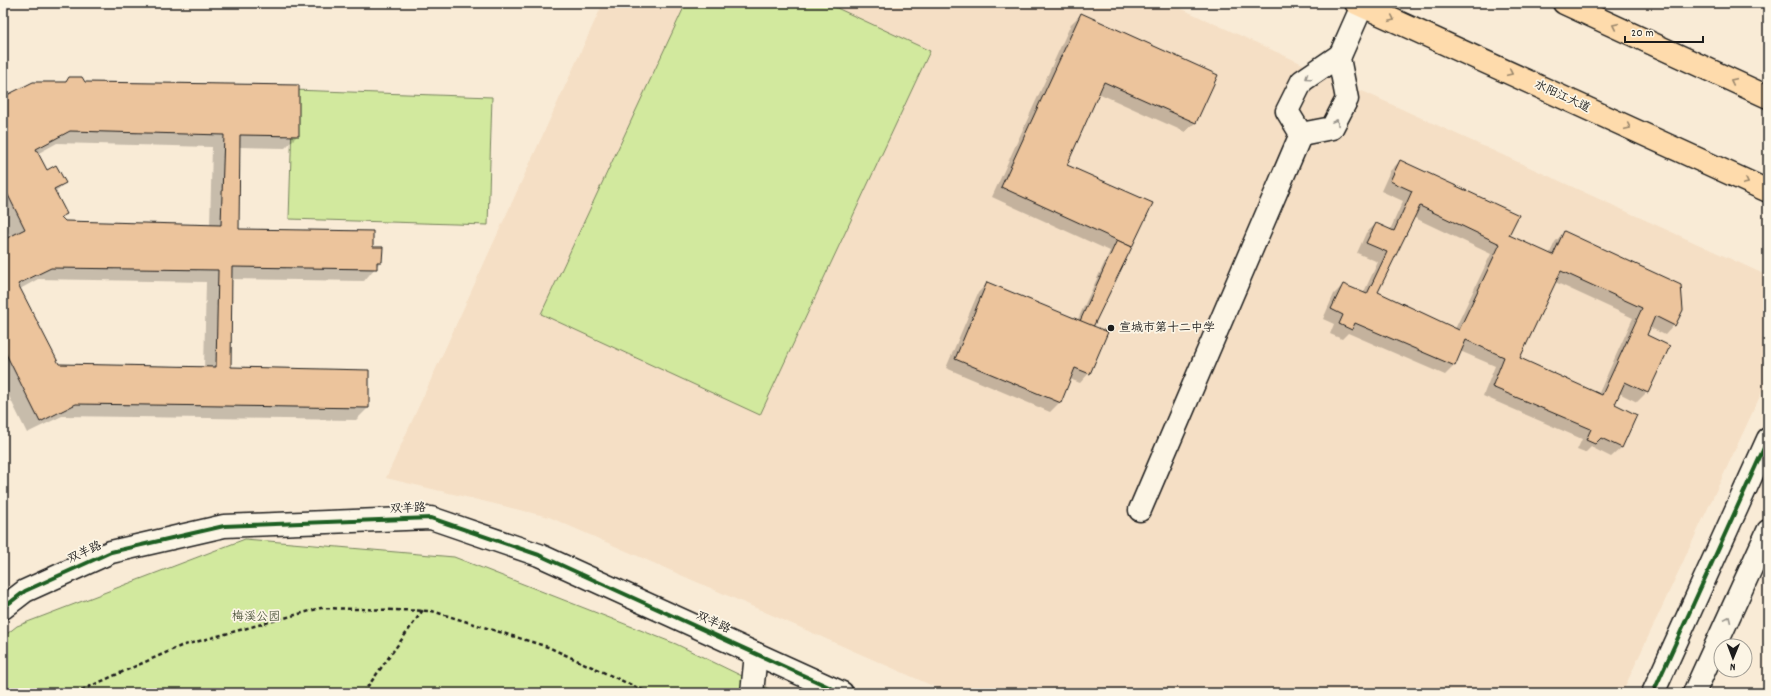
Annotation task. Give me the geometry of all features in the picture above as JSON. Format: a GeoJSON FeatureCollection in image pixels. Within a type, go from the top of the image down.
{"type":"FeatureCollection","features":[{"type":"Feature","properties":{"kind":"main road"},"geometry":{"type":"LineString","coordinates":[[1564,3],[1768,97]]}},
{"type":"Feature","properties":{"kind":"main road","name":"水阳江大道"},"geometry":{"type":"LineString","coordinates":[[1359,4],[1768,191]]}},
{"type":"Feature","properties":{"kind":"street"},"geometry":{"type":"LineString","coordinates":[[1301,134],[1332,128],[1347,99],[1340,57],[1359,4]]}},
{"type":"Feature","properties":{"kind":"street"},"geometry":{"type":"LineString","coordinates":[[1301,134],[1287,111],[1302,80],[1340,57]]}},
{"type":"Feature","properties":{"kind":"street"},"geometry":{"type":"LineString","coordinates":[[1140,510],[1301,134]]}},
{"type":"Feature","properties":{"kind":"street"},"geometry":{"type":"LineString","coordinates":[[1653,693],[1768,439]]}},
{"type":"Feature","properties":{"kind":"street","name":"双羊路"},"geometry":{"type":"LineString","coordinates":[[5,602],[25,591],[111,552],[224,526],[431,518],[539,555],[842,693]]}},
{"type":"Feature","properties":{"kind":"street"},"geometry":{"type":"LineString","coordinates":[[1694,693],[1768,531]]}},
{"type":"Feature","properties":{"kind":"street"},"geometry":{"type":"LineString","coordinates":[[752,693],[756,654]]}},
{"type":"Feature","properties":{"kind":"path"},"geometry":{"type":"LineString","coordinates":[[75,693],[181,646],[321,608],[432,611],[548,647],[649,693]]}},
{"type":"Feature","properties":{"kind":"path"},"geometry":{"type":"LineString","coordinates":[[363,693],[423,610]]}},
{"type":"Feature","properties":{"kind":"shaded area","name":"宣城市第十二中学"},"geometry":{"type":"Polygon","coordinates":[[[603,3],[1169,3],[1768,276],[1768,379],[1622,693],[949,693],[549,517],[386,478],[603,3]]]}},
{"type":"Feature","properties":{"kind":"green space"},"geometry":{"type":"Polygon","coordinates":[[[686,3],[826,3],[930,51],[760,415],[541,314],[686,3]]]}},
{"type":"Feature","properties":{"kind":"green space"},"geometry":{"type":"Polygon","coordinates":[[[293,90],[492,97],[488,225],[289,219],[293,90]]]}},
{"type":"Feature","properties":{"kind":"green space","name":"梅溪公园"},"geometry":{"type":"Polygon","coordinates":[[[245,539],[454,557],[676,644],[777,693],[3,693],[3,637],[17,626],[245,539]]]}},
{"type":"Feature","properties":{"kind":"building"},"geometry":{"type":"Polygon","coordinates":[[[1081,13],[1218,75],[1196,123],[1104,82],[1067,165],[1153,203],[1132,247],[1001,187],[1081,13]]]}},
{"type":"Feature","properties":{"kind":"building"},"geometry":{"type":"Polygon","coordinates":[[[69,77],[82,77],[85,82],[299,85],[299,136],[240,135],[239,229],[373,231],[373,247],[383,247],[382,262],[377,262],[377,269],[232,267],[231,367],[369,370],[369,408],[76,404],[40,422],[3,348],[3,240],[25,229],[3,185],[3,97],[33,82],[66,82],[69,77]],[[70,131],[36,149],[47,170],[56,165],[66,183],[54,189],[67,214],[61,217],[65,221],[221,225],[224,135],[70,131]],[[51,268],[18,284],[59,364],[216,367],[218,270],[51,268]]]}},
{"type":"Feature","properties":{"kind":"building"},"geometry":{"type":"Polygon","coordinates":[[[1400,160],[1519,215],[1509,235],[1553,255],[1564,231],[1681,285],[1683,310],[1675,326],[1655,316],[1647,335],[1670,346],[1648,393],[1625,382],[1615,404],[1637,415],[1622,448],[1601,438],[1595,444],[1586,440],[1591,429],[1492,387],[1504,357],[1466,340],[1455,366],[1355,323],[1352,330],[1339,324],[1343,315],[1331,309],[1343,284],[1367,294],[1387,252],[1366,243],[1376,223],[1394,231],[1412,191],[1390,181],[1400,160]],[[1420,206],[1378,292],[1459,330],[1500,244],[1420,206]],[[1561,271],[1520,358],[1602,395],[1642,308],[1561,271]]]}},
{"type":"Feature","properties":{"kind":"building"},"geometry":{"type":"Polygon","coordinates":[[[1117,240],[1132,247],[1093,327],[1080,321],[1117,240]]]}},
{"type":"Feature","properties":{"kind":"building"},"geometry":{"type":"Polygon","coordinates":[[[987,282],[1108,332],[1090,374],[1075,368],[1061,403],[955,359],[987,282]]]}},
{"type":"Feature","properties":{"kind":"cycle path"},"geometry":{"type":"LineString","coordinates":[[1653,693],[1768,439]]}},
{"type":"Feature","properties":{"kind":"cycle path"},"geometry":{"type":"LineString","coordinates":[[3,608],[25,591],[111,552],[224,526],[431,518],[539,555],[842,693]]}},
{"type":"Feature","properties":{"kind":"place","name":"宣城市第十二中学"},"geometry":{"type":"Point","coordinates":[1111,328]}}]}
